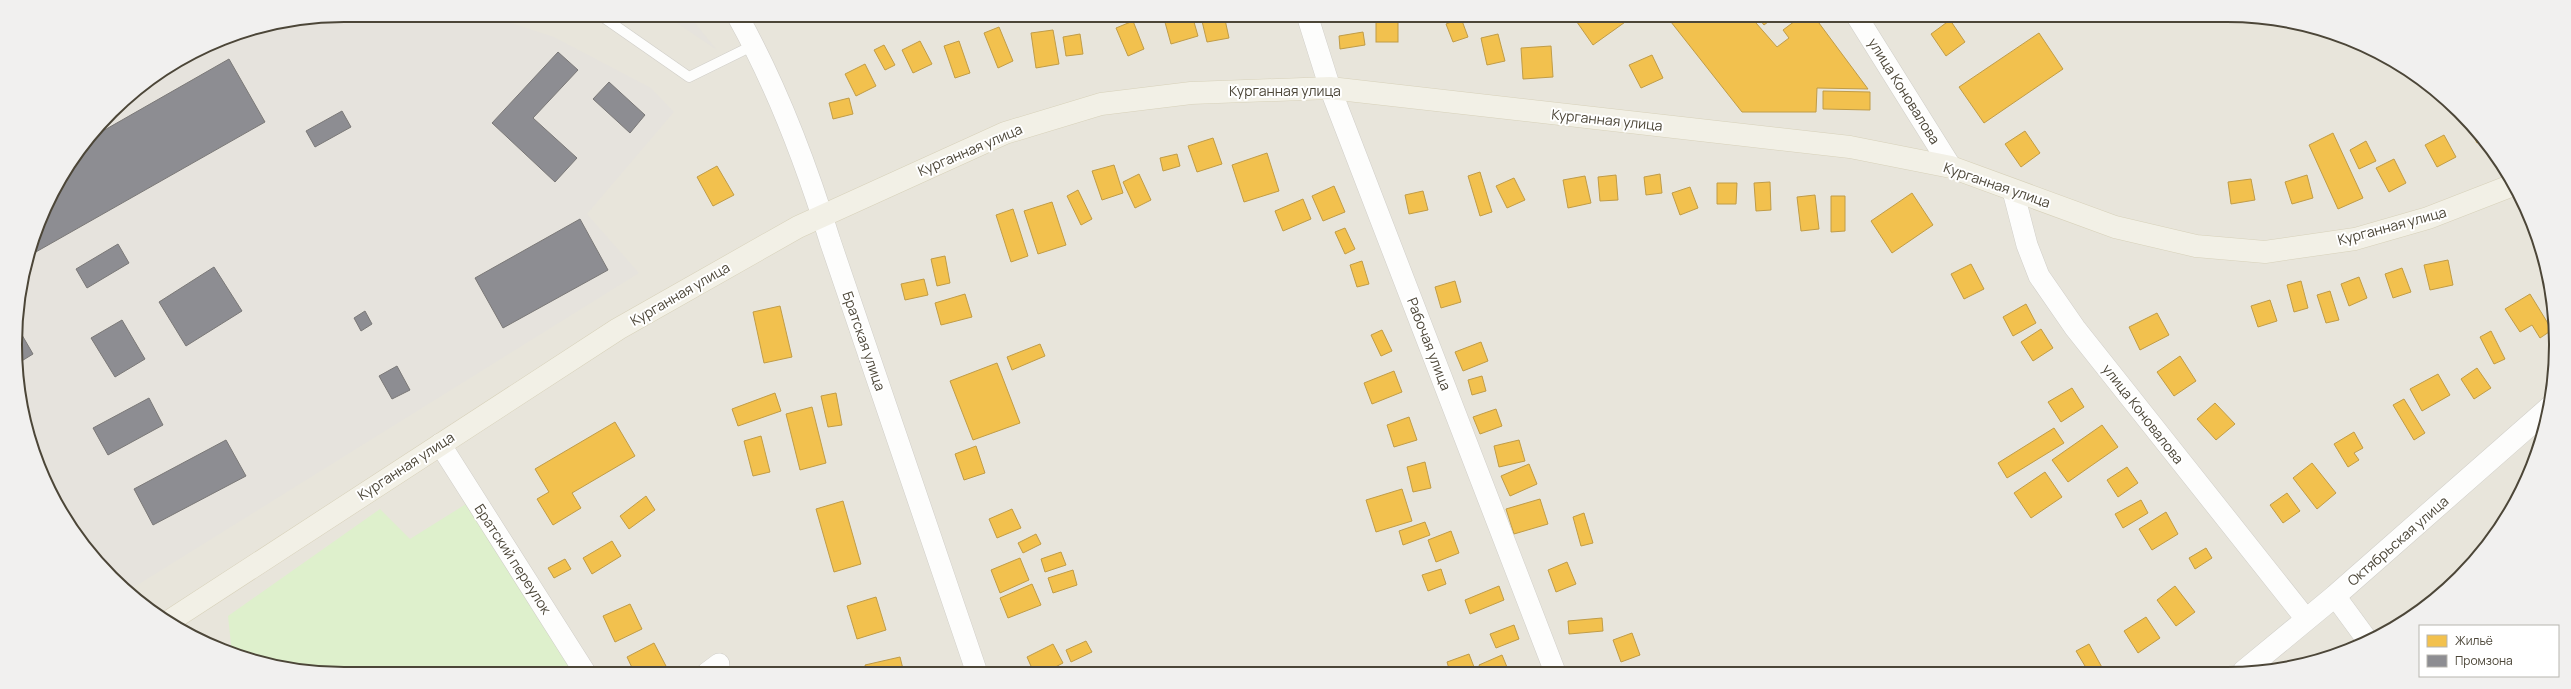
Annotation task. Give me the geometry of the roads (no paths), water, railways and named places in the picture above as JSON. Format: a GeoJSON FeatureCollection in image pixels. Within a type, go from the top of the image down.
{"type":"FeatureCollection","features":[{"type":"Feature","properties":{"kind":"main road","name":"Курганная улица"},"geometry":{"type":"LineString","coordinates":[[177,620],[440,444],[618,330],[822,215],[1004,133],[1100,104],[1191,93],[1330,88],[1850,147],[1952,167],[2115,227],[2196,246],[2265,252],[2355,239],[2428,218],[2508,187]]}},
{"type":"Feature","properties":{"kind":"street","name":"Братская улица"},"geometry":{"type":"LineString","coordinates":[[741,22],[754,45],[811,178],[822,215],[975,667]]}},
{"type":"Feature","properties":{"kind":"street","name":"Рабочая улица"},"geometry":{"type":"LineString","coordinates":[[1309,22],[1330,88],[1553,667]]}},
{"type":"Feature","properties":{"kind":"street","name":"улица Коновалова"},"geometry":{"type":"LineString","coordinates":[[1860,22],[1952,167]]}},
{"type":"Feature","properties":{"kind":"street","name":"улица Коновалова"},"geometry":{"type":"LineString","coordinates":[[2013,190],[2027,245],[2039,276],[2075,328],[2306,619]]}},
{"type":"Feature","properties":{"kind":"street","name":"Октябрьская улица"},"geometry":{"type":"LineString","coordinates":[[2250,666],[2335,596],[2541,415]]}},
{"type":"Feature","properties":{"kind":"street","name":"Братский переулок"},"geometry":{"type":"LineString","coordinates":[[440,444],[582,667]]}},
{"type":"Feature","properties":{"kind":"street"},"geometry":{"type":"LineString","coordinates":[[2335,596],[2364,636]]}},
{"type":"Feature","properties":{"kind":"lane"},"geometry":{"type":"LineString","coordinates":[[610,22],[690,77],[754,45]]}}]}
